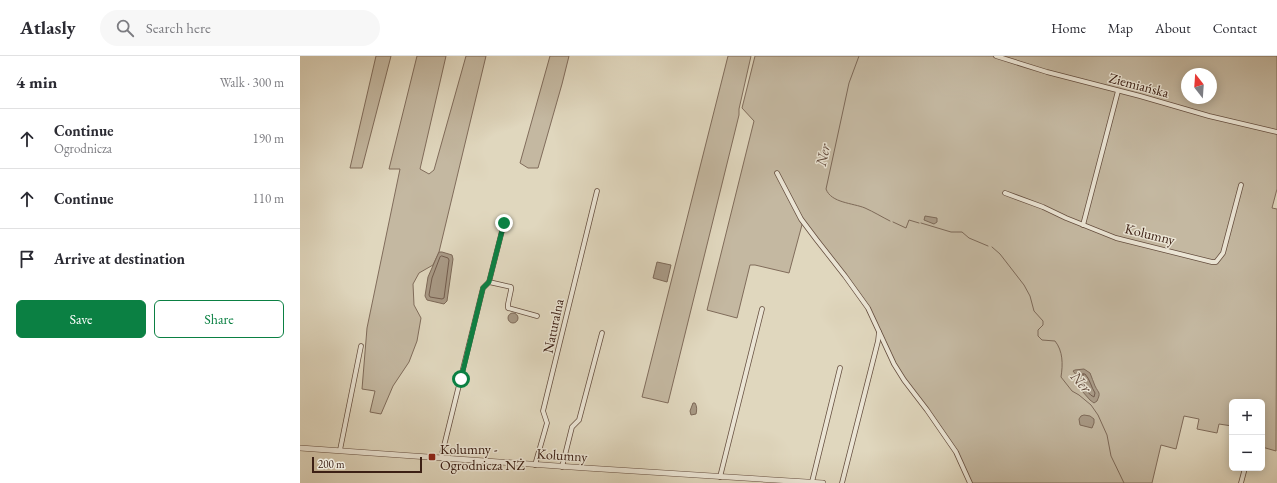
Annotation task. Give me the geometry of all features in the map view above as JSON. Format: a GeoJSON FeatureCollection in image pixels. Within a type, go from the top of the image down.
{"type":"FeatureCollection","features":[{"type":"Feature","properties":{"kind":"street","name":"Ziemiańska"},"geometry":{"type":"LineString","coordinates":[[996,56],[1047,72],[1209,116],[1277,132]]}},
{"type":"Feature","properties":{"kind":"street"},"geometry":{"type":"LineString","coordinates":[[1083,225],[1118,91]]}},
{"type":"Feature","properties":{"kind":"street"},"geometry":{"type":"LineString","coordinates":[[777,173],[801,219],[866,305],[894,364],[956,452],[970,483]]}},
{"type":"Feature","properties":{"kind":"street","name":"Kolumny"},"geometry":{"type":"LineString","coordinates":[[1004,193],[1043,207],[1116,238],[1216,262],[1223,253],[1241,185]]}},
{"type":"Feature","properties":{"kind":"street","name":"Naturalna"},"geometry":{"type":"LineString","coordinates":[[535,465],[546,423],[543,411],[597,191]]}},
{"type":"Feature","properties":{"kind":"street"},"geometry":{"type":"LineString","coordinates":[[441,458],[483,288],[489,282],[504,223]]}},
{"type":"Feature","properties":{"kind":"street"},"geometry":{"type":"LineString","coordinates":[[489,282],[511,287],[512,290],[508,308],[537,316]]}},
{"type":"Feature","properties":{"kind":"street"},"geometry":{"type":"LineString","coordinates":[[720,477],[762,309]]}},
{"type":"Feature","properties":{"kind":"street"},"geometry":{"type":"LineString","coordinates":[[842,483],[878,341],[879,331]]}},
{"type":"Feature","properties":{"kind":"street"},"geometry":{"type":"LineString","coordinates":[[562,467],[572,426],[579,420],[602,333]]}},
{"type":"Feature","properties":{"kind":"street"},"geometry":{"type":"LineString","coordinates":[[340,450],[361,346]]}},
{"type":"Feature","properties":{"kind":"street"},"geometry":{"type":"LineString","coordinates":[[812,482],[840,368]]}},
{"type":"Feature","properties":{"kind":"street","name":"Kolumny"},"geometry":{"type":"LineString","coordinates":[[300,448],[562,467],[823,483]]}},
{"type":"Feature","properties":{"kind":"street"},"geometry":{"type":"LineString","coordinates":[[1241,483],[1244,471]]}},
{"type":"Feature","properties":{"kind":"shaded area"},"geometry":{"type":"Polygon","coordinates":[[[376,56],[391,56],[362,168],[350,168],[376,56]]]}},
{"type":"Feature","properties":{"kind":"shaded area"},"geometry":{"type":"Polygon","coordinates":[[[417,56],[446,56],[420,169],[429,174],[434,170],[466,56],[486,56],[439,252],[433,265],[419,273],[413,284],[414,305],[421,318],[417,341],[409,362],[393,386],[381,414],[370,412],[375,391],[362,389],[367,328],[400,169],[389,169],[417,56]]]}},
{"type":"Feature","properties":{"kind":"shaded area"},"geometry":{"type":"Polygon","coordinates":[[[550,56],[569,56],[538,168],[528,168],[520,163],[550,56]]]}},
{"type":"Feature","properties":{"kind":"shaded area"},"geometry":{"type":"Polygon","coordinates":[[[728,56],[751,56],[739,115],[668,403],[642,397],[728,56]]]}},
{"type":"Feature","properties":{"kind":"shaded area"},"geometry":{"type":"Polygon","coordinates":[[[755,56],[1277,56],[1277,189],[1272,208],[1277,209],[1276,451],[1265,448],[1265,399],[1229,399],[1229,426],[1219,424],[1217,433],[1197,429],[1199,419],[1184,416],[1176,449],[1161,445],[1152,483],[970,483],[959,457],[895,364],[871,312],[803,221],[789,273],[750,265],[737,318],[707,310],[754,121],[742,108],[755,56]]]}},
{"type":"Feature","properties":{"kind":"water"},"geometry":{"type":"Polygon","coordinates":[[[925,216],[937,218],[937,222],[934,224],[924,220],[925,216]]]}},
{"type":"Feature","properties":{"kind":"water"},"geometry":{"type":"Polygon","coordinates":[[[439,252],[452,255],[453,259],[447,301],[444,304],[427,300],[425,296],[428,277],[439,252]]]}},
{"type":"Feature","properties":{"kind":"water"},"geometry":{"type":"Polygon","coordinates":[[[657,262],[671,265],[667,282],[653,278],[657,262]]]}},
{"type":"Feature","properties":{"kind":"water"},"geometry":{"type":"Polygon","coordinates":[[[511,313],[515,313],[517,314],[517,322],[511,323],[508,320],[508,316],[511,313]]]}},
{"type":"Feature","properties":{"kind":"water"},"geometry":{"type":"Polygon","coordinates":[[[1084,369],[1090,373],[1099,393],[1097,401],[1094,403],[1082,391],[1081,381],[1073,371],[1084,369]]]}},
{"type":"Feature","properties":{"kind":"water"},"geometry":{"type":"Polygon","coordinates":[[[693,403],[695,403],[697,408],[696,414],[691,415],[690,411],[693,403]]]}},
{"type":"Feature","properties":{"kind":"water"},"geometry":{"type":"Polygon","coordinates":[[[1084,415],[1090,416],[1094,419],[1092,428],[1080,425],[1079,419],[1084,415]]]}},
{"type":"Feature","properties":{"kind":"waterway","name":"Ner"},"geometry":{"type":"LineString","coordinates":[[859,56],[849,83],[826,189],[829,194],[837,200],[860,206],[890,221]]}},
{"type":"Feature","properties":{"kind":"waterway","name":"Ner"},"geometry":{"type":"LineString","coordinates":[[893,222],[906,228],[909,220],[919,223]]}},
{"type":"Feature","properties":{"kind":"waterway","name":"Ner"},"geometry":{"type":"LineString","coordinates":[[921,223],[951,232],[962,232],[969,238],[988,246]]}},
{"type":"Feature","properties":{"kind":"waterway","name":"Ner"},"geometry":{"type":"LineString","coordinates":[[992,247],[1000,254],[1024,285],[1030,296],[1034,311],[1043,321],[1043,325],[1038,330],[1038,336],[1042,340],[1055,341],[1058,345],[1062,358],[1061,377],[1072,391],[1091,405],[1098,415],[1107,435],[1111,456],[1124,483]]}},
{"type":"Feature","properties":{"kind":"place","name":"Kolumny - Ogrodnicza NŻ"},"geometry":{"type":"Point","coordinates":[432,457]}},
{"type":"Feature","properties":{"kind":"route"},"geometry":{"type":"LineString","coordinates":[[461,379],[483,288],[489,282],[504,223]]}}]}
